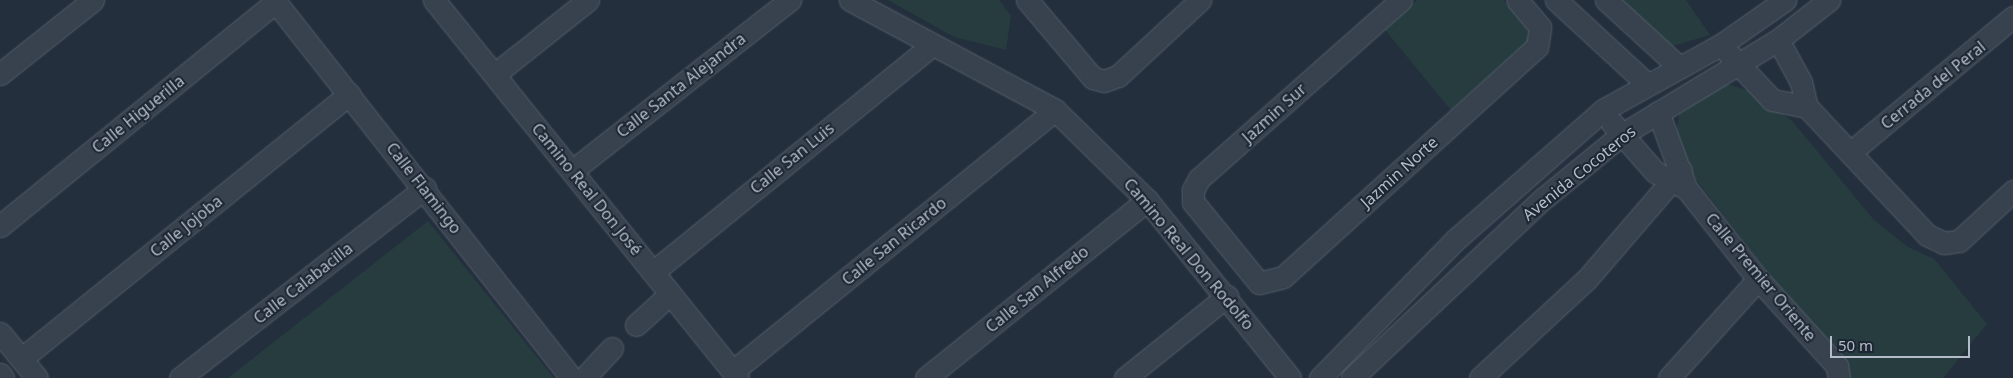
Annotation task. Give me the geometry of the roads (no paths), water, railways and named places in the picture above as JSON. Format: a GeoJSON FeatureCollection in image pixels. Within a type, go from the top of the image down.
{"type":"FeatureCollection","features":[{"type":"Feature","properties":{"kind":"street"},"geometry":{"type":"LineString","coordinates":[[0,74],[93,0]]}},
{"type":"Feature","properties":{"kind":"street","name":"Camino Real Don José"},"geometry":{"type":"LineString","coordinates":[[434,0],[573,170],[736,375]]}},
{"type":"Feature","properties":{"kind":"street"},"geometry":{"type":"LineString","coordinates":[[495,74],[588,0]]}},
{"type":"Feature","properties":{"kind":"street","name":"Calle Santa Alejandra"},"geometry":{"type":"LineString","coordinates":[[573,170],[790,0]]}},
{"type":"Feature","properties":{"kind":"street","name":"Camino Real Don Rodolfo"},"geometry":{"type":"LineString","coordinates":[[850,0],[1055,110],[1147,200],[1227,296],[1290,378]]}},
{"type":"Feature","properties":{"kind":"street"},"geometry":{"type":"LineString","coordinates":[[1027,0],[1055,36],[1093,78],[1104,81],[1118,76],[1200,0]]}},
{"type":"Feature","properties":{"kind":"street","name":"Jazmin Sur"},"geometry":{"type":"LineString","coordinates":[[1220,238],[1193,202],[1199,179],[1401,0]]}},
{"type":"Feature","properties":{"kind":"street","name":"Jazmin Norte"},"geometry":{"type":"LineString","coordinates":[[1220,238],[1259,283],[1283,277],[1537,48],[1540,27],[1517,0]]}},
{"type":"Feature","properties":{"kind":"street"},"geometry":{"type":"LineString","coordinates":[[1556,0],[1647,84]]}},
{"type":"Feature","properties":{"kind":"street"},"geometry":{"type":"LineString","coordinates":[[1606,0],[1678,66]]}},
{"type":"Feature","properties":{"kind":"street","name":"Avenida Cocoteros"},"geometry":{"type":"LineString","coordinates":[[1320,378],[1454,241],[1603,110],[1678,66],[1722,44],[1785,0]]}},
{"type":"Feature","properties":{"kind":"street","name":"Avenida Cocoteros"},"geometry":{"type":"LineString","coordinates":[[1352,378],[1544,198],[1621,135],[1778,40],[1830,0]]}},
{"type":"Feature","properties":{"kind":"street","name":"Calle Flamingo"},"geometry":{"type":"LineString","coordinates":[[275,1],[426,188],[571,378]]}},
{"type":"Feature","properties":{"kind":"street","name":"Calle Higuerilla"},"geometry":{"type":"LineString","coordinates":[[0,226],[275,1]]}},
{"type":"Feature","properties":{"kind":"street","name":"Cerrada del Peral"},"geometry":{"type":"LineString","coordinates":[[1852,151],[2013,17]]}},
{"type":"Feature","properties":{"kind":"street"},"geometry":{"type":"LineString","coordinates":[[1778,40],[1801,82],[1807,107],[1852,151],[1927,236],[1944,243],[1959,241],[2013,191]]}},
{"type":"Feature","properties":{"kind":"street"},"geometry":{"type":"LineString","coordinates":[[1722,44],[1738,65],[1772,100],[1807,107]]}},
{"type":"Feature","properties":{"kind":"street","name":"Calle San Luis"},"geometry":{"type":"LineString","coordinates":[[653,272],[932,45]]}},
{"type":"Feature","properties":{"kind":"street","name":"Calle Jojoba"},"geometry":{"type":"LineString","coordinates":[[21,359],[350,94]]}},
{"type":"Feature","properties":{"kind":"street","name":"Calle San Ricardo"},"geometry":{"type":"LineString","coordinates":[[736,375],[1055,110]]}},
{"type":"Feature","properties":{"kind":"street","name":"Calle Premier Oriente"},"geometry":{"type":"LineString","coordinates":[[1603,110],[1638,157],[1678,179]]}},
{"type":"Feature","properties":{"kind":"street","name":"Calle Premier Oriente"},"geometry":{"type":"LineString","coordinates":[[1658,112],[1678,179],[1758,279],[1838,372]]}},
{"type":"Feature","properties":{"kind":"street"},"geometry":{"type":"LineString","coordinates":[[1480,378],[1586,280],[1678,179]]}},
{"type":"Feature","properties":{"kind":"street","name":"Calle Calabacilla"},"geometry":{"type":"LineString","coordinates":[[180,378],[426,188]]}},
{"type":"Feature","properties":{"kind":"street","name":"Calle San Alfredo"},"geometry":{"type":"LineString","coordinates":[[926,378],[1147,200]]}},
{"type":"Feature","properties":{"kind":"street"},"geometry":{"type":"LineString","coordinates":[[1669,378],[1758,279]]}},
{"type":"Feature","properties":{"kind":"street"},"geometry":{"type":"LineString","coordinates":[[636,325],[670,294]]}},
{"type":"Feature","properties":{"kind":"street"},"geometry":{"type":"LineString","coordinates":[[1125,378],[1227,296]]}},
{"type":"Feature","properties":{"kind":"street"},"geometry":{"type":"LineString","coordinates":[[0,333],[37,378]]}},
{"type":"Feature","properties":{"kind":"street"},"geometry":{"type":"LineString","coordinates":[[584,378],[612,348]]}},
{"type":"Feature","properties":{"kind":"street"},"geometry":{"type":"LineString","coordinates":[[0,374],[3,378]]}}]}
